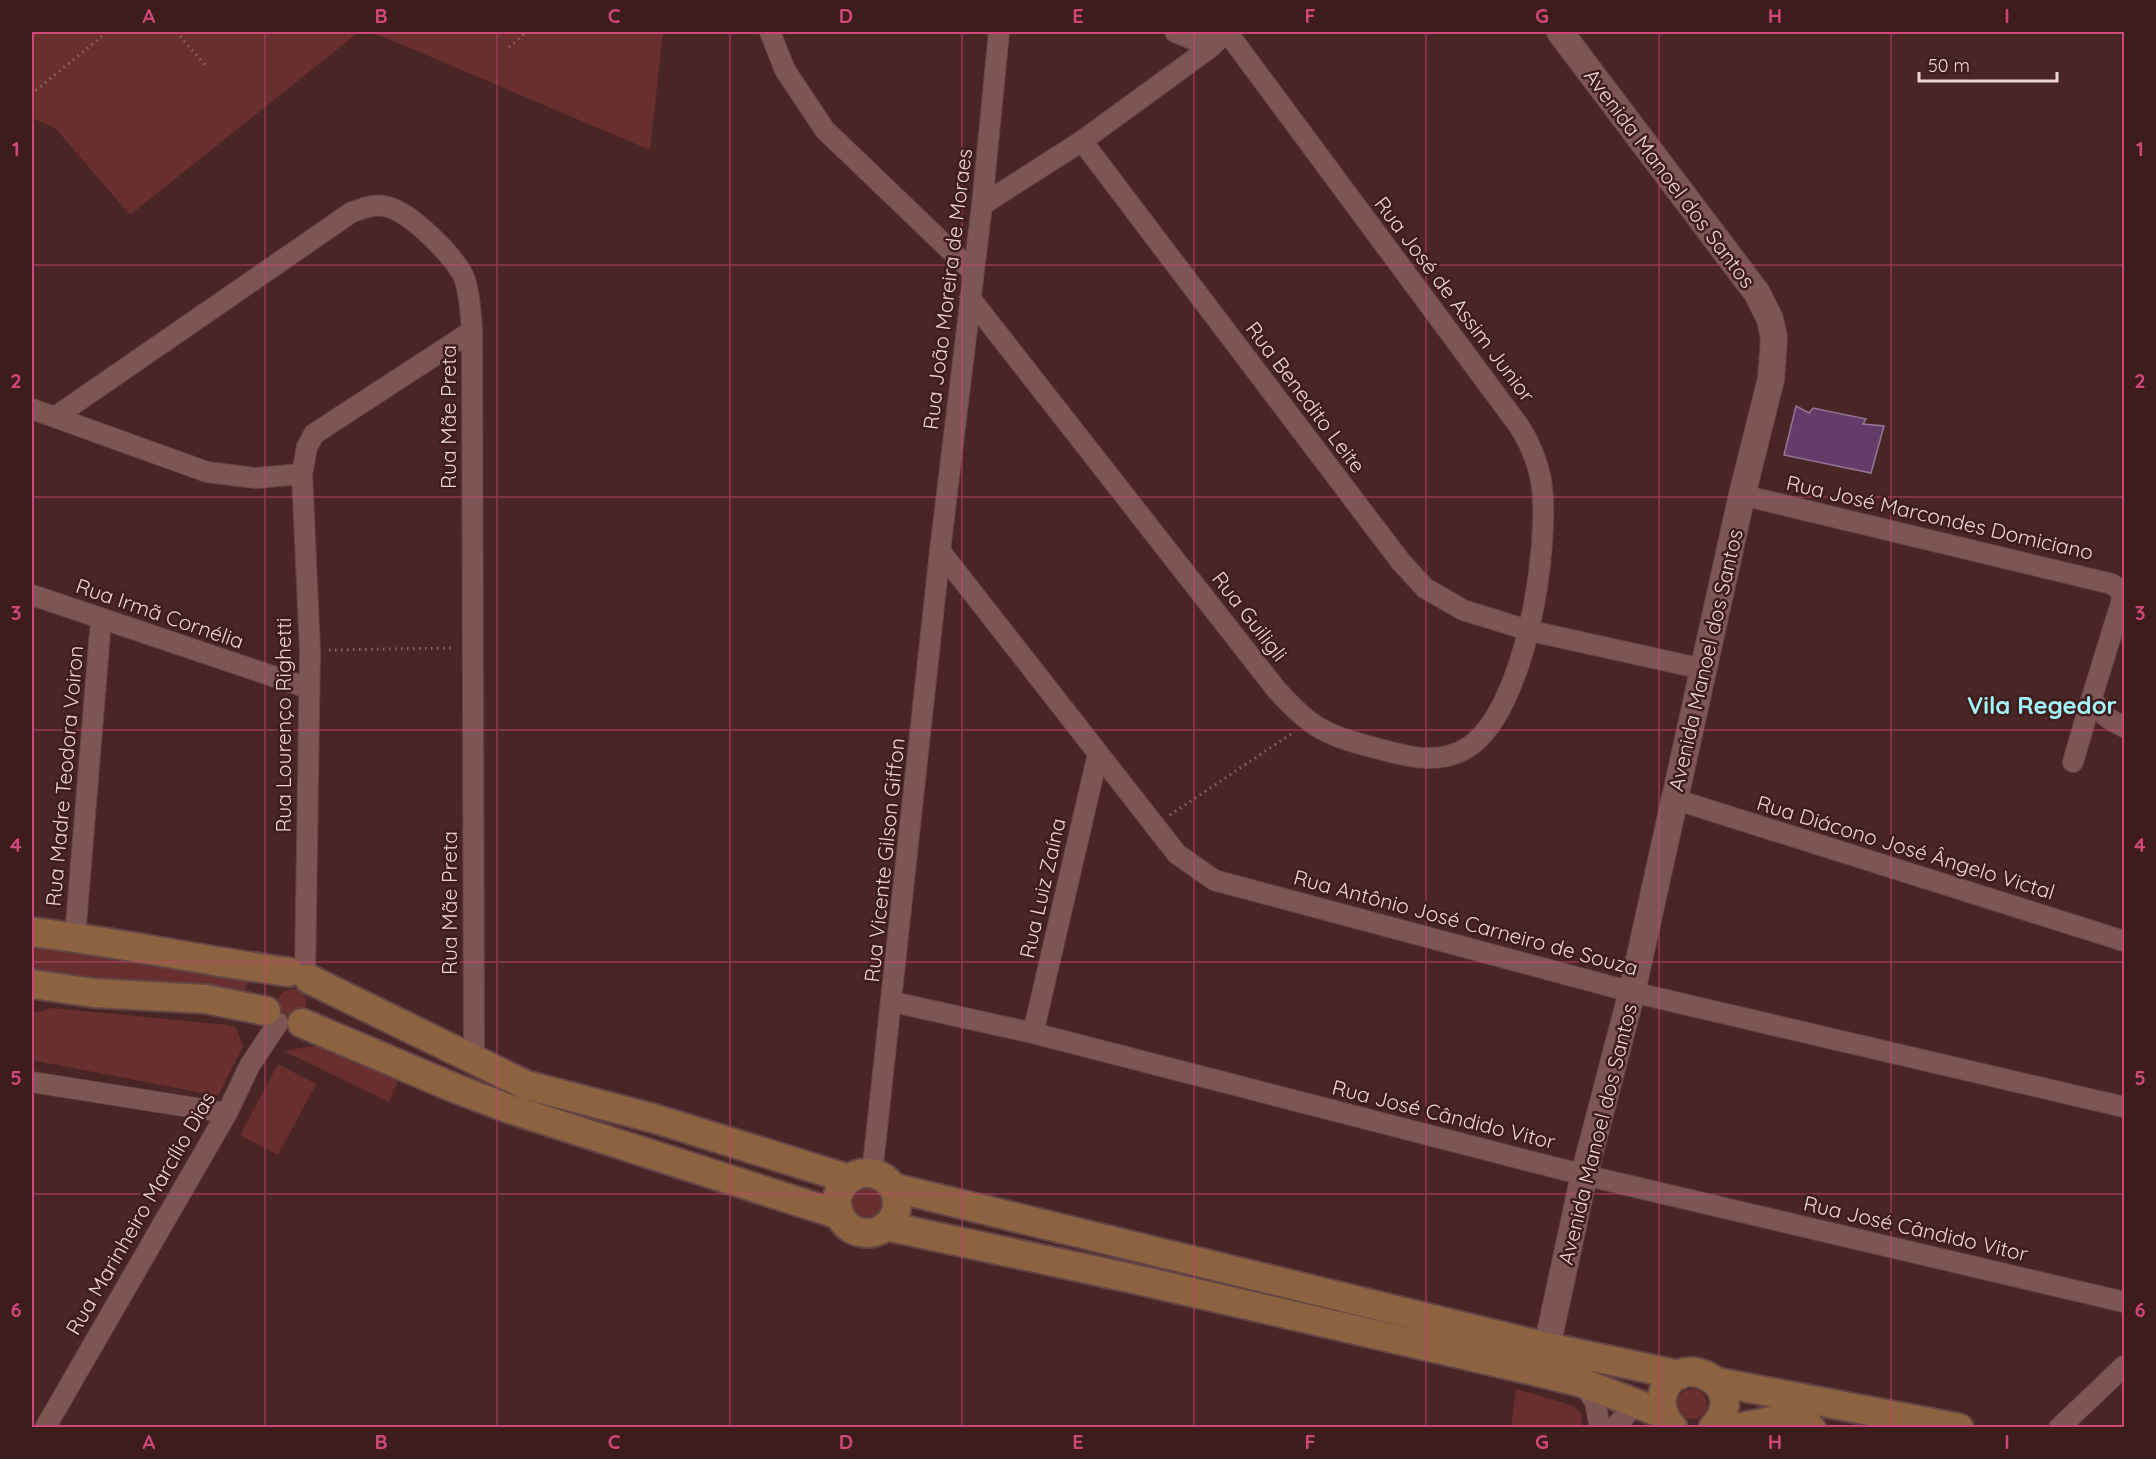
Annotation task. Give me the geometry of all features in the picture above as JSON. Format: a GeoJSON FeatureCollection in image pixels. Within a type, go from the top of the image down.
{"type":"FeatureCollection","features":[{"type":"Feature","properties":{"kind":"main road"},"geometry":{"type":"LineString","coordinates":[[32,932],[75,937],[301,976],[525,1085],[872,1180],[1547,1347],[1679,1375],[1699,1372],[1717,1382],[1959,1428]]}},
{"type":"Feature","properties":{"kind":"main road"},"geometry":{"type":"LineString","coordinates":[[301,976],[315,986],[317,1003],[309,1018],[282,1019],[264,996],[270,982],[301,976]]}},
{"type":"Feature","properties":{"kind":"main road"},"geometry":{"type":"LineString","coordinates":[[32,985],[94,993],[206,999],[282,1019],[517,1112],[840,1215],[854,1230],[864,1233],[874,1232],[886,1226],[896,1212],[872,1180]]}},
{"type":"Feature","properties":{"kind":"main road"},"geometry":{"type":"LineString","coordinates":[[840,1215],[838,1195],[872,1180]]}},
{"type":"Feature","properties":{"kind":"main road"},"geometry":{"type":"LineString","coordinates":[[886,1226],[1130,1278],[1583,1383],[1636,1404],[1668,1421]]}},
{"type":"Feature","properties":{"kind":"main road"},"geometry":{"type":"LineString","coordinates":[[1668,1421],[1661,1405],[1665,1387],[1679,1375]]}},
{"type":"Feature","properties":{"kind":"main road"},"geometry":{"type":"LineString","coordinates":[[1713,1428],[1719,1421],[1724,1401],[1717,1382]]}},
{"type":"Feature","properties":{"kind":"main road"},"geometry":{"type":"LineString","coordinates":[[1737,1428],[1775,1424],[1811,1428]]}},
{"type":"Feature","properties":{"kind":"street"},"geometry":{"type":"LineString","coordinates":[[770,32],[785,69],[825,130],[973,272]]}},
{"type":"Feature","properties":{"kind":"street","name":"Rua João Moreira de Moraes"},"geometry":{"type":"LineString","coordinates":[[940,551],[982,205],[999,32]]}},
{"type":"Feature","properties":{"kind":"street"},"geometry":{"type":"LineString","coordinates":[[1175,32],[1211,47]]}},
{"type":"Feature","properties":{"kind":"street"},"geometry":{"type":"LineString","coordinates":[[982,205],[1082,141],[1211,47],[1226,32]]}},
{"type":"Feature","properties":{"kind":"street","name":"Rua José de Assim Junior"},"geometry":{"type":"LineString","coordinates":[[1226,32],[1533,448],[1541,481],[1542,517],[1538,591],[1531,631]]}},
{"type":"Feature","properties":{"kind":"street","name":"Avenida Manoel dos Santos"},"geometry":{"type":"LineString","coordinates":[[1547,1347],[1584,1175],[1632,992],[1742,495],[1771,380],[1773,338],[1770,319],[1756,293],[1564,32]]}},
{"type":"Feature","properties":{"kind":"street","name":"Rua Benedito Leite"},"geometry":{"type":"LineString","coordinates":[[1082,141],[1401,562],[1425,588],[1463,609],[1531,631],[1703,669]]}},
{"type":"Feature","properties":{"kind":"street","name":"Rua Mãe Preta"},"geometry":{"type":"LineString","coordinates":[[55,417],[352,212],[373,205],[390,207],[406,216],[455,263],[464,279],[472,331],[474,1061]]}},
{"type":"Feature","properties":{"kind":"street","name":"Rua Guiligli"},"geometry":{"type":"LineString","coordinates":[[970,298],[1276,689],[1308,722],[1335,737],[1413,758],[1439,758],[1466,748],[1486,733],[1499,713],[1531,631]]}},
{"type":"Feature","properties":{"kind":"street","name":"Rua Lourenço Righetti"},"geometry":{"type":"LineString","coordinates":[[301,976],[310,650],[302,474],[307,447],[314,434],[472,331]]}},
{"type":"Feature","properties":{"kind":"street"},"geometry":{"type":"LineString","coordinates":[[32,409],[207,472],[256,478],[302,474]]}},
{"type":"Feature","properties":{"kind":"street","name":"Rua José Marcondes Domiciano"},"geometry":{"type":"LineString","coordinates":[[1742,495],[2112,584],[2121,591],[2122,600],[2073,762]]}},
{"type":"Feature","properties":{"kind":"street","name":"Rua Antônio José Carneiro de Souza"},"geometry":{"type":"LineString","coordinates":[[940,551],[1177,854],[1214,880],[1632,992],[2124,1107]]}},
{"type":"Feature","properties":{"kind":"street","name":"Rua Vicente Gilson Giffon"},"geometry":{"type":"LineString","coordinates":[[872,1180],[940,551]]}},
{"type":"Feature","properties":{"kind":"street","name":"Rua Irmã Cornélia"},"geometry":{"type":"LineString","coordinates":[[32,595],[308,688]]}},
{"type":"Feature","properties":{"kind":"street","name":"Rua Madre Teodora Voiron"},"geometry":{"type":"LineString","coordinates":[[75,937],[101,620]]}},
{"type":"Feature","properties":{"kind":"street"},"geometry":{"type":"LineString","coordinates":[[2092,697],[2096,708],[2106,718],[2124,727]]}},
{"type":"Feature","properties":{"kind":"street","name":"Rua Luiz Zaína"},"geometry":{"type":"LineString","coordinates":[[1033,1033],[1098,754]]}},
{"type":"Feature","properties":{"kind":"street","name":"Rua Diácono José Ângelo Victal"},"geometry":{"type":"LineString","coordinates":[[1674,799],[2124,941]]}},
{"type":"Feature","properties":{"kind":"street","name":"Rua José Cândido Vitor"},"geometry":{"type":"LineString","coordinates":[[893,1002],[1033,1033],[1584,1175],[2124,1302]]}},
{"type":"Feature","properties":{"kind":"street","name":"Rua Marinheiro Marcílio Dias"},"geometry":{"type":"LineString","coordinates":[[45,1428],[227,1113],[250,1065],[282,1019]]}},
{"type":"Feature","properties":{"kind":"street"},"geometry":{"type":"LineString","coordinates":[[32,1082],[227,1113]]}},
{"type":"Feature","properties":{"kind":"street"},"geometry":{"type":"LineString","coordinates":[[2059,1428],[2124,1366]]}},
{"type":"Feature","properties":{"kind":"street"},"geometry":{"type":"LineString","coordinates":[[1583,1383],[1595,1402],[1600,1428]]}},
{"type":"Feature","properties":{"kind":"street"},"geometry":{"type":"LineString","coordinates":[[1614,1428],[1636,1404]]}},
{"type":"Feature","properties":{"kind":"path"},"geometry":{"type":"LineString","coordinates":[[32,91],[33,93],[107,32]]}},
{"type":"Feature","properties":{"kind":"path"},"geometry":{"type":"LineString","coordinates":[[176,32],[207,67]]}},
{"type":"Feature","properties":{"kind":"path"},"geometry":{"type":"LineString","coordinates":[[508,47],[526,32]]}},
{"type":"Feature","properties":{"kind":"path"},"geometry":{"type":"LineString","coordinates":[[310,650],[472,648]]}},
{"type":"Feature","properties":{"kind":"path"},"geometry":{"type":"LineString","coordinates":[[1154,825],[1308,722]]}},
{"type":"Feature","properties":{"kind":"shaded area"},"geometry":{"type":"Polygon","coordinates":[[[32,32],[359,32],[130,215],[55,128],[32,118],[32,32]]]}},
{"type":"Feature","properties":{"kind":"shaded area"},"geometry":{"type":"Polygon","coordinates":[[[372,32],[663,32],[650,150],[372,32]]]}},
{"type":"Feature","properties":{"kind":"shaded area"},"geometry":{"type":"Polygon","coordinates":[[[32,943],[249,980],[241,999],[32,971],[32,943]]]}},
{"type":"Feature","properties":{"kind":"shaded area"},"geometry":{"type":"Polygon","coordinates":[[[292,989],[302,993],[306,1003],[302,1013],[292,1017],[282,1013],[278,1003],[282,993],[292,989]]]}},
{"type":"Feature","properties":{"kind":"shaded area"},"geometry":{"type":"Polygon","coordinates":[[[52,1008],[228,1025],[236,1028],[243,1046],[218,1096],[32,1060],[32,1014],[52,1008]]]}},
{"type":"Feature","properties":{"kind":"shaded area"},"geometry":{"type":"Polygon","coordinates":[[[319,1045],[400,1077],[389,1102],[284,1051],[319,1045]]]}},
{"type":"Feature","properties":{"kind":"shaded area"},"geometry":{"type":"Polygon","coordinates":[[[278,1064],[316,1084],[278,1155],[240,1135],[278,1064]]]}},
{"type":"Feature","properties":{"kind":"shaded area"},"geometry":{"type":"Polygon","coordinates":[[[867,1187],[877,1192],[882,1202],[877,1212],[867,1217],[857,1212],[852,1202],[857,1192],[867,1187]]]}},
{"type":"Feature","properties":{"kind":"shaded area"},"geometry":{"type":"Polygon","coordinates":[[[1516,1389],[1574,1406],[1581,1414],[1582,1427],[1511,1427],[1516,1389]]]}},
{"type":"Feature","properties":{"kind":"shaded area"},"geometry":{"type":"Polygon","coordinates":[[[1692,1389],[1703,1393],[1707,1404],[1703,1415],[1692,1419],[1681,1415],[1677,1404],[1681,1393],[1692,1389]]]}},
{"type":"Feature","properties":{"kind":"building"},"geometry":{"type":"Polygon","coordinates":[[[1796,406],[1809,413],[1813,408],[1866,419],[1863,424],[1884,426],[1871,473],[1784,455],[1796,406]]]}},
{"type":"Feature","properties":{"kind":"district","name":"Vila Regedor"},"geometry":{"type":"Point","coordinates":[2042,705]}}]}
